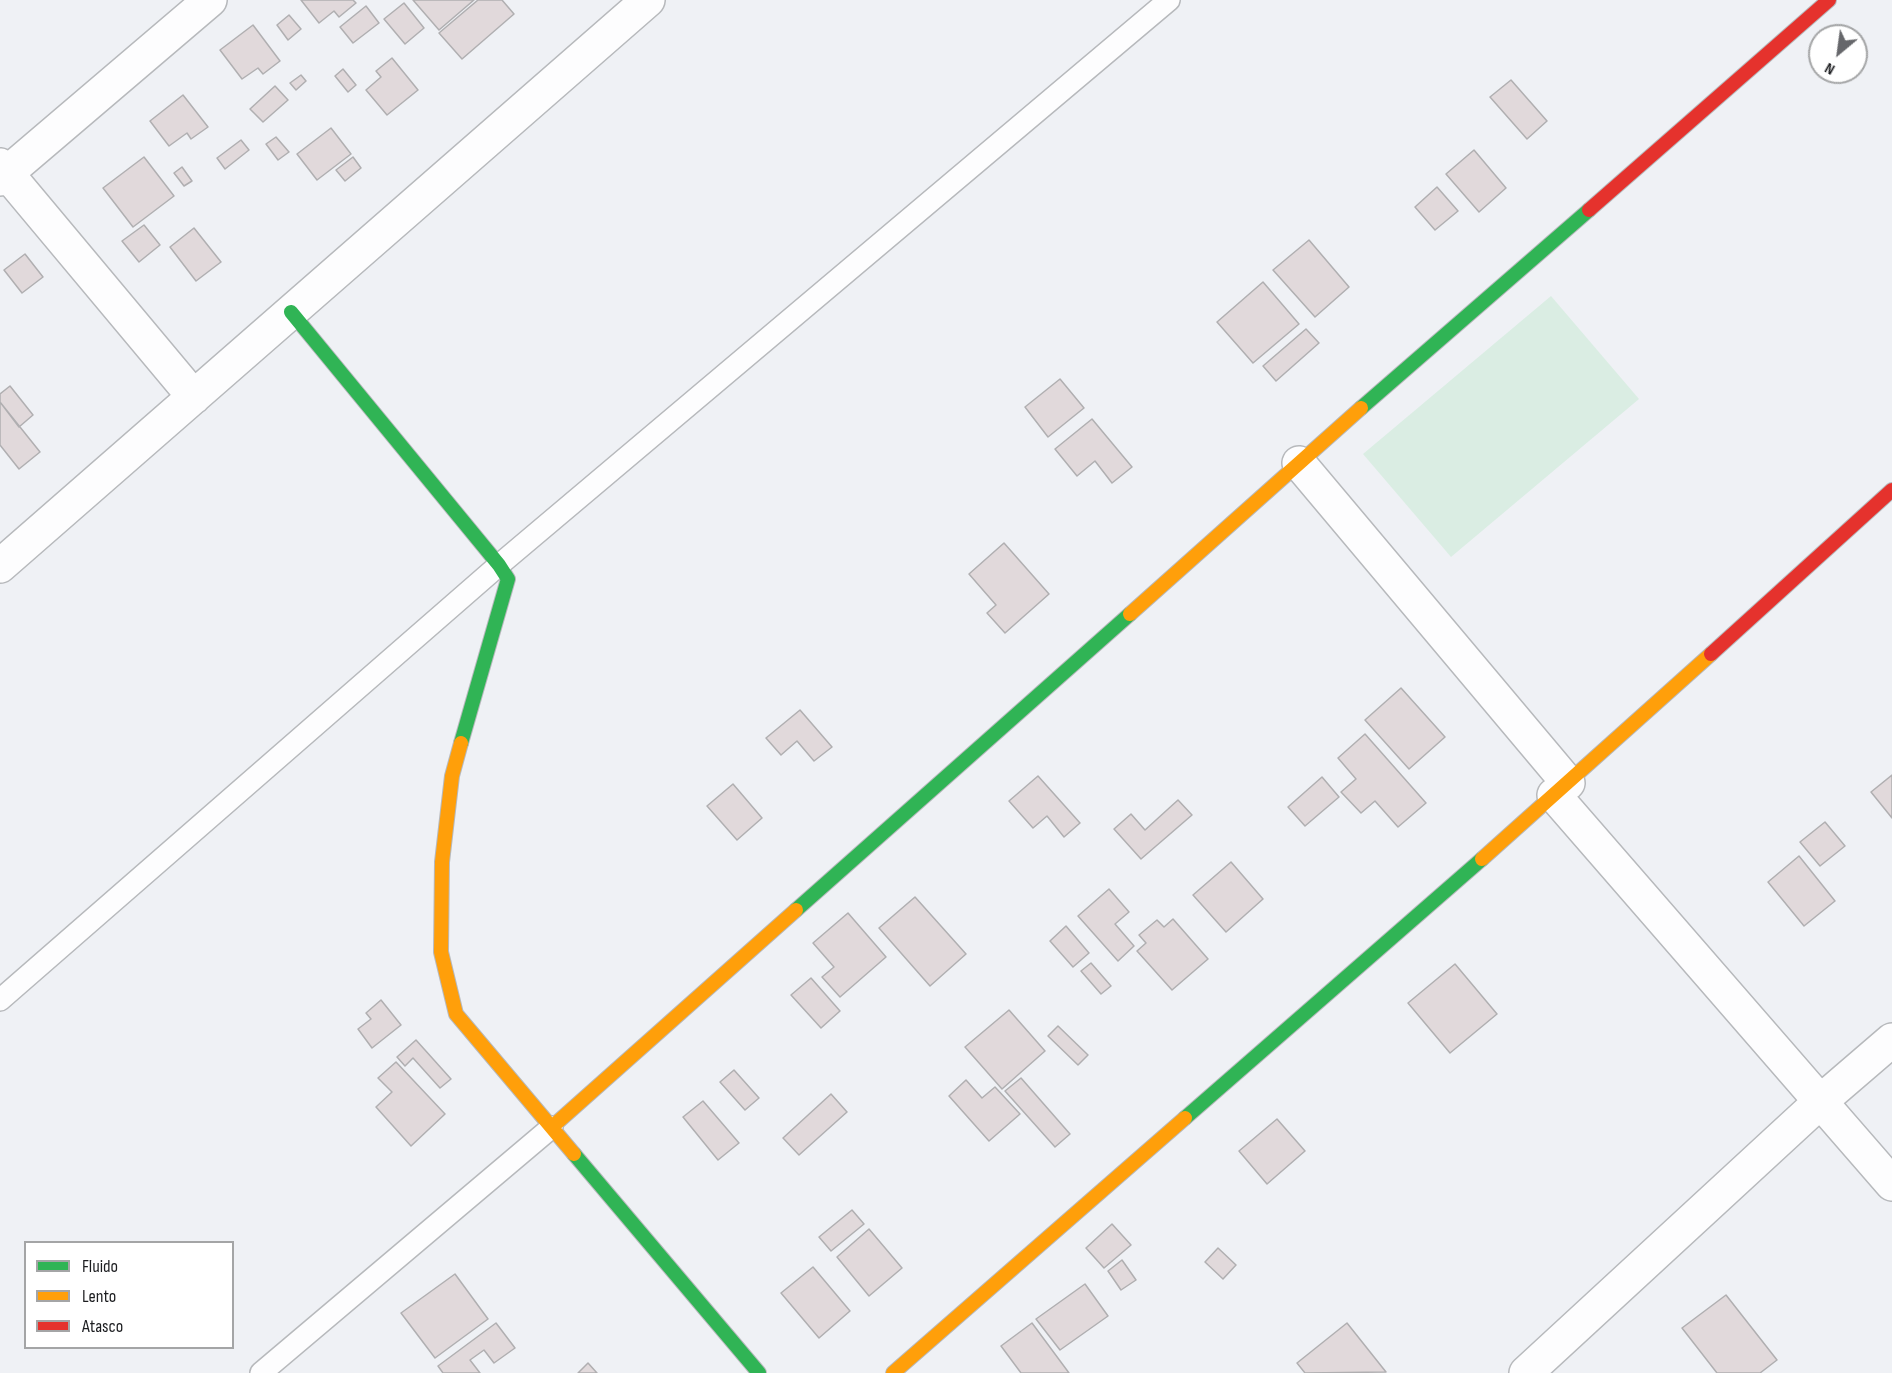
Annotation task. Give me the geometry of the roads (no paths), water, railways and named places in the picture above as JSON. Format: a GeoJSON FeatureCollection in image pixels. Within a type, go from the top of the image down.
{"type":"FeatureCollection","features":[{"type":"Feature","properties":{"kind":"street"},"geometry":{"type":"LineString","coordinates":[[194,397],[2,173],[210,0]]}},
{"type":"Feature","properties":{"kind":"street"},"geometry":{"type":"LineString","coordinates":[[0,566],[648,0]]}},
{"type":"Feature","properties":{"kind":"street"},"geometry":{"type":"LineString","coordinates":[[552,1127],[1299,463],[1829,0]]}},
{"type":"Feature","properties":{"kind":"street"},"geometry":{"type":"LineString","coordinates":[[291,312],[499,565],[508,579],[452,776],[442,862],[441,952],[456,1014],[759,1373]]}},
{"type":"Feature","properties":{"kind":"street"},"geometry":{"type":"LineString","coordinates":[[1299,463],[1561,789],[1892,1184]]}},
{"type":"Feature","properties":{"kind":"street"},"geometry":{"type":"LineString","coordinates":[[893,1373],[1561,789],[1892,490]]}},
{"type":"Feature","properties":{"kind":"street"},"geometry":{"type":"LineString","coordinates":[[1526,1373],[1821,1101],[1892,1040]]}},
{"type":"Feature","properties":{"kind":"lane"},"geometry":{"type":"LineString","coordinates":[[0,1000],[499,565],[1168,0]]}},
{"type":"Feature","properties":{"kind":"lane"},"geometry":{"type":"LineString","coordinates":[[261,1373],[552,1127]]}}]}
